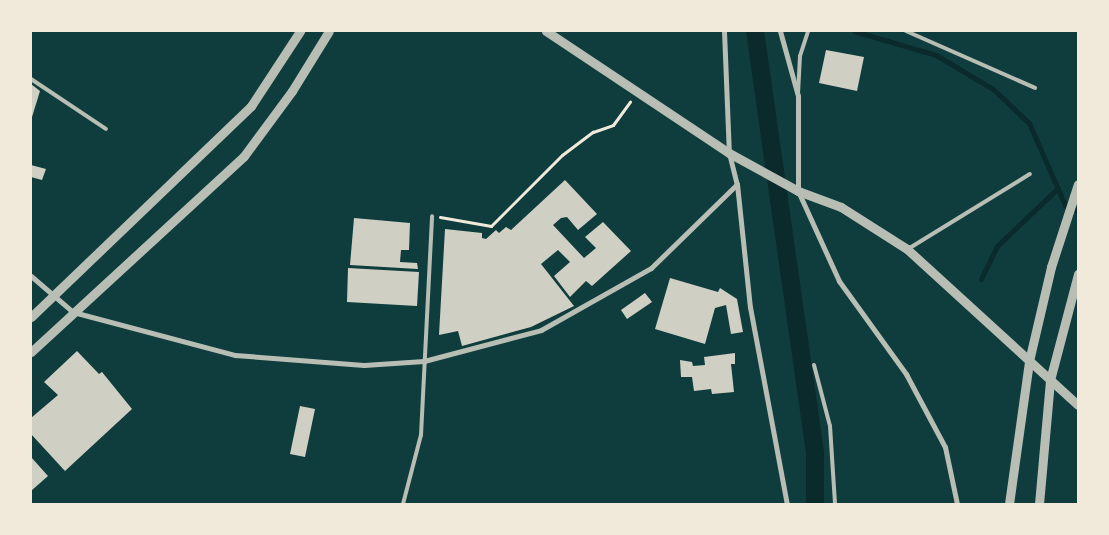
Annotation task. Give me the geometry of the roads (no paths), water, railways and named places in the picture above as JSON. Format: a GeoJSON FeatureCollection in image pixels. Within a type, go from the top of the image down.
{"type":"FeatureCollection","features":[{"type":"Feature","properties":{"kind":"street"},"geometry":{"type":"LineString","coordinates":[[31,317],[251,106],[300,31]]}},
{"type":"Feature","properties":{"kind":"street"},"geometry":{"type":"LineString","coordinates":[[31,352],[244,156],[292,91],[329,31]]}},
{"type":"Feature","properties":{"kind":"street"},"geometry":{"type":"LineString","coordinates":[[546,31],[729,153],[798,191],[841,208],[907,249],[1078,405]]}},
{"type":"Feature","properties":{"kind":"street"},"geometry":{"type":"LineString","coordinates":[[724,31],[729,153],[737,184],[750,307],[787,504]]}},
{"type":"Feature","properties":{"kind":"street"},"geometry":{"type":"LineString","coordinates":[[780,31],[798,96],[798,191],[839,282],[906,374],[945,447],[957,504]]}},
{"type":"Feature","properties":{"kind":"street"},"geometry":{"type":"LineString","coordinates":[[31,276],[73,312],[236,355],[364,365],[424,361],[541,330],[651,268],[737,184]]}},
{"type":"Feature","properties":{"kind":"street"},"geometry":{"type":"LineString","coordinates":[[1009,504],[1029,361],[1076,188]]}},
{"type":"Feature","properties":{"kind":"street"},"geometry":{"type":"LineString","coordinates":[[1039,504],[1050,380],[1078,274]]}},
{"type":"Feature","properties":{"kind":"lane"},"geometry":{"type":"LineString","coordinates":[[798,96],[800,56],[808,31]]}},
{"type":"Feature","properties":{"kind":"lane"},"geometry":{"type":"LineString","coordinates":[[906,31],[1035,88]]}},
{"type":"Feature","properties":{"kind":"lane"},"geometry":{"type":"LineString","coordinates":[[31,78],[106,129]]}},
{"type":"Feature","properties":{"kind":"lane"},"geometry":{"type":"LineString","coordinates":[[907,249],[1030,174]]}},
{"type":"Feature","properties":{"kind":"lane"},"geometry":{"type":"LineString","coordinates":[[403,504],[421,435],[432,216]]}},
{"type":"Feature","properties":{"kind":"lane"},"geometry":{"type":"LineString","coordinates":[[814,365],[830,426],[835,504]]}},
{"type":"Feature","properties":{"kind":"waterway"},"geometry":{"type":"LineString","coordinates":[[755,31],[815,455],[815,504]]}},
{"type":"Feature","properties":{"kind":"waterway"},"geometry":{"type":"LineString","coordinates":[[854,31],[936,55],[993,89],[1029,123],[1065,205],[1078,211]]}},
{"type":"Feature","properties":{"kind":"waterway"},"geometry":{"type":"LineString","coordinates":[[981,279],[997,246],[1058,188]]}}]}
